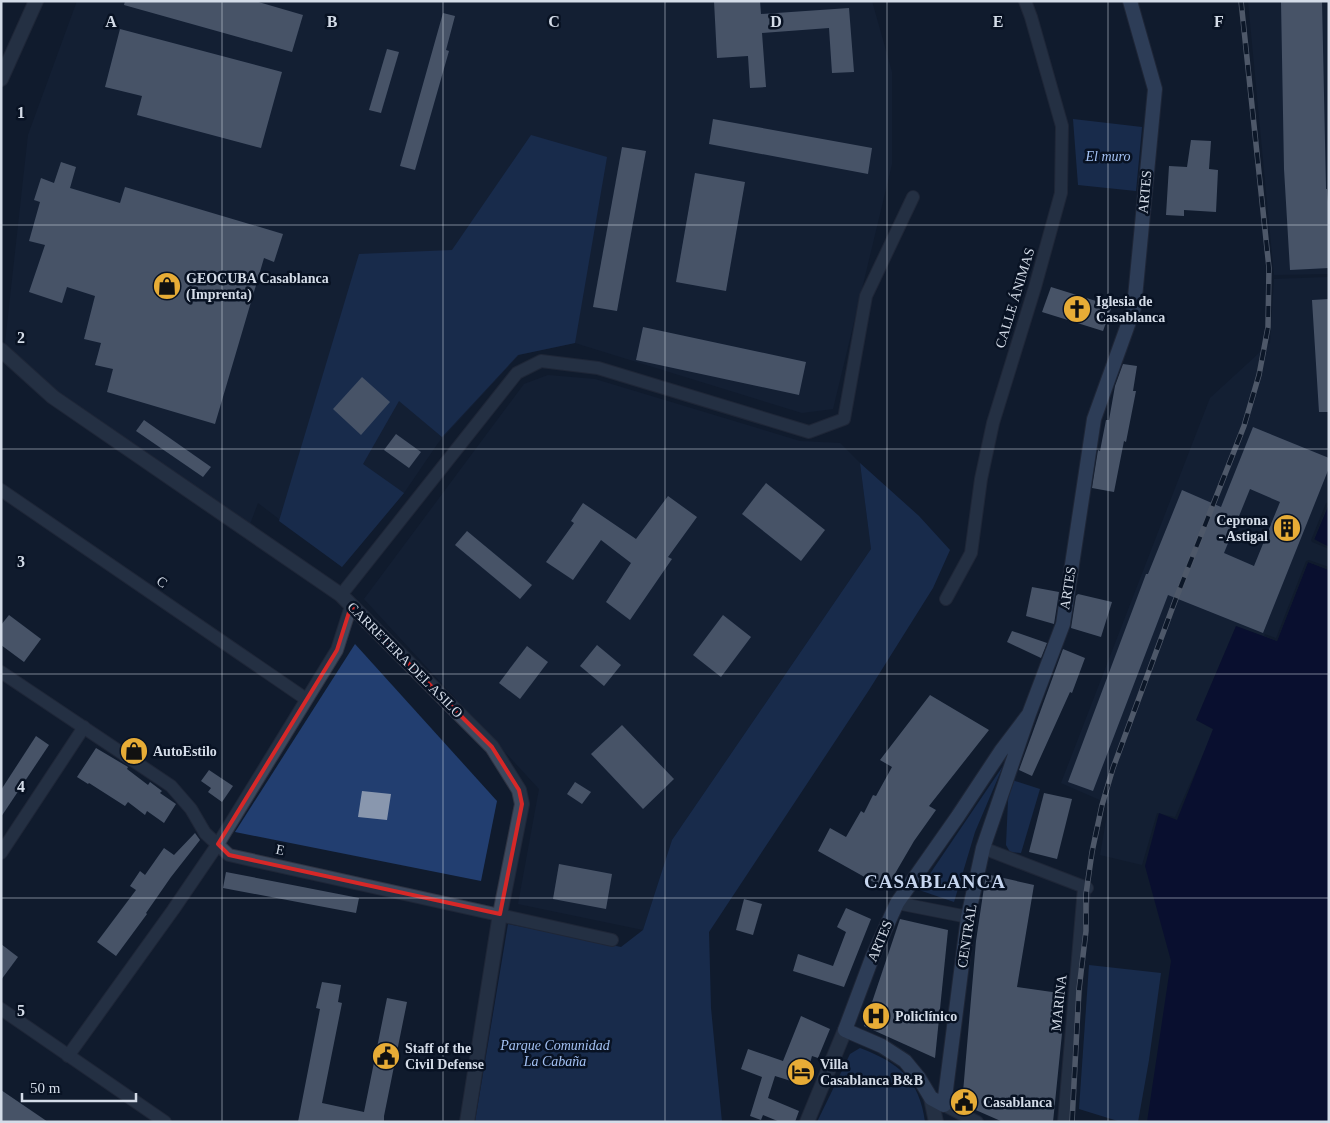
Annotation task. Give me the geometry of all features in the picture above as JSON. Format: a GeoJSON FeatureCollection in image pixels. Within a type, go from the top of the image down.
{"type":"FeatureCollection","features":[{"type":"Feature","properties":{"kind":"main road","name":"ARTES"},"geometry":{"type":"LineString","coordinates":[[845,1030],[872,958],[897,903],[1001,751],[1029,714],[1063,624],[1094,419],[1134,308],[1155,89],[1130,1]]}},
{"type":"Feature","properties":{"kind":"main road","name":"CENTRAL"},"geometry":{"type":"LineString","coordinates":[[944,1105],[968,917],[983,848],[1029,714]]}},
{"type":"Feature","properties":{"kind":"main road"},"geometry":{"type":"LineString","coordinates":[[845,1030],[882,1046],[905,1061],[919,1078],[931,1098],[944,1105]]}},
{"type":"Feature","properties":{"kind":"street","name":"CALLE ÁNIMAS"},"geometry":{"type":"LineString","coordinates":[[946,599],[971,553],[981,479],[993,423],[1035,287],[1061,193],[1062,126],[1025,1]]}},
{"type":"Feature","properties":{"kind":"street"},"geometry":{"type":"LineString","coordinates":[[1,79],[35,2]]}},
{"type":"Feature","properties":{"kind":"street"},"geometry":{"type":"LineString","coordinates":[[341,595],[517,373],[541,361],[598,368],[809,432],[844,419],[866,296],[913,197]]}},
{"type":"Feature","properties":{"kind":"street","name":"CARRETERA DEL ASILO"},"geometry":{"type":"LineString","coordinates":[[1,350],[53,397],[341,595],[492,747],[519,790],[522,804],[500,914],[467,1122]]}},
{"type":"Feature","properties":{"kind":"street","name":"C"},"geometry":{"type":"LineString","coordinates":[[1,490],[306,700]]}},
{"type":"Feature","properties":{"kind":"street"},"geometry":{"type":"LineString","coordinates":[[68,1056],[218,844],[337,650],[351,606]]}},
{"type":"Feature","properties":{"kind":"street","name":"E"},"geometry":{"type":"LineString","coordinates":[[1,672],[171,786],[191,809],[206,833],[229,855],[612,940]]}},
{"type":"Feature","properties":{"kind":"street"},"geometry":{"type":"LineString","coordinates":[[1,853],[84,727]]}},
{"type":"Feature","properties":{"kind":"street","name":"MARINA"},"geometry":{"type":"LineString","coordinates":[[983,848],[1085,888],[1071,1026],[1064,1122]]}},
{"type":"Feature","properties":{"kind":"street"},"geometry":{"type":"LineString","coordinates":[[897,903],[968,917]]}},
{"type":"Feature","properties":{"kind":"street"},"geometry":{"type":"LineString","coordinates":[[1,1009],[165,1122]]}},
{"type":"Feature","properties":{"kind":"street","name":"ARTES"},"geometry":{"type":"LineString","coordinates":[[807,1122],[845,1030]]}},
{"type":"Feature","properties":{"kind":"street"},"geometry":{"type":"LineString","coordinates":[[931,1098],[936,1122]]}},
{"type":"Feature","properties":{"kind":"street"},"geometry":{"type":"LineString","coordinates":[[941,1122],[944,1105],[977,1122]]}},
{"type":"Feature","properties":{"kind":"highlighted area"},"geometry":{"type":"Polygon","coordinates":[[[351,606],[492,747],[519,790],[522,804],[500,914],[229,855],[218,844],[337,650],[351,606]]]}},
{"type":"Feature","properties":{"kind":"shaded area"},"geometry":{"type":"Polygon","coordinates":[[[77,1],[872,1],[892,72],[892,164],[833,409],[802,413],[575,343],[519,355],[438,443],[404,493],[342,567],[258,503],[247,532],[53,397],[4,352],[28,135],[77,1]]]}},
{"type":"Feature","properties":{"kind":"shaded area"},"geometry":{"type":"Polygon","coordinates":[[[1248,1],[1329,1],[1329,274],[1274,275],[1248,1]]]}},
{"type":"Feature","properties":{"kind":"shaded area"},"geometry":{"type":"Polygon","coordinates":[[[1329,277],[1329,504],[1314,539],[1329,547],[1329,570],[1308,562],[1277,641],[1236,626],[1196,720],[1214,730],[1175,817],[1157,813],[1142,865],[1100,855],[1109,804],[1061,783],[1210,398],[1270,343],[1274,279],[1329,277]]]}},
{"type":"Feature","properties":{"kind":"shaded area"},"geometry":{"type":"Polygon","coordinates":[[[548,375],[595,379],[800,441],[840,443],[860,463],[871,549],[672,840],[643,930],[518,904],[539,789],[364,599],[524,384],[548,375]]]}},
{"type":"Feature","properties":{"kind":"shaded area"},"geometry":{"type":"Polygon","coordinates":[[[1329,504],[1329,547],[1314,540],[1329,504]]]}},
{"type":"Feature","properties":{"kind":"shaded area"},"geometry":{"type":"Polygon","coordinates":[[[1308,562],[1329,570],[1329,1122],[1147,1122],[1171,961],[1145,866],[1159,813],[1177,820],[1213,729],[1196,720],[1236,626],[1277,641],[1308,562]]]}},
{"type":"Feature","properties":{"kind":"green space","name":"El muro"},"geometry":{"type":"Polygon","coordinates":[[[1073,119],[1142,127],[1136,191],[1078,185],[1073,119]]]}},
{"type":"Feature","properties":{"kind":"green space"},"geometry":{"type":"Polygon","coordinates":[[[531,135],[607,157],[575,343],[518,355],[442,437],[399,401],[363,464],[404,493],[342,567],[279,521],[359,254],[452,250],[531,135]]]}},
{"type":"Feature","properties":{"kind":"green space","name":"Parque Comunidad La Cabaña"},"geometry":{"type":"Polygon","coordinates":[[[860,463],[919,516],[950,550],[933,588],[869,690],[709,932],[711,1008],[722,1122],[475,1122],[508,924],[621,947],[643,930],[672,840],[871,549],[860,463]]]}},
{"type":"Feature","properties":{"kind":"green space"},"geometry":{"type":"Polygon","coordinates":[[[355,644],[497,801],[481,881],[235,832],[355,644]]]}},
{"type":"Feature","properties":{"kind":"green space"},"geometry":{"type":"Polygon","coordinates":[[[1003,766],[975,832],[954,902],[919,890],[1003,766]]]}},
{"type":"Feature","properties":{"kind":"green space"},"geometry":{"type":"Polygon","coordinates":[[[1009,779],[1040,789],[1021,853],[1010,852],[1006,845],[1009,779]]]}},
{"type":"Feature","properties":{"kind":"green space"},"geometry":{"type":"Polygon","coordinates":[[[1089,965],[1161,973],[1138,1122],[1121,1122],[1079,1109],[1089,965]]]}},
{"type":"Feature","properties":{"kind":"green space"},"geometry":{"type":"Polygon","coordinates":[[[860,1048],[886,1060],[905,1075],[918,1094],[925,1122],[817,1122],[850,1054],[860,1048]]]}},
{"type":"Feature","properties":{"kind":"pier"},"geometry":{"type":"Polygon","coordinates":[[[1329,502],[1314,539],[1329,547],[1329,549],[1311,540],[1326,503],[1329,502]]]}},
{"type":"Feature","properties":{"kind":"pier"},"geometry":{"type":"Polygon","coordinates":[[[1309,560],[1329,567],[1329,570],[1308,562],[1277,641],[1264,636],[1265,634],[1276,638],[1306,561],[1309,560]]]}},
{"type":"Feature","properties":{"kind":"building"},"geometry":{"type":"Polygon","coordinates":[[[125,1],[255,1],[303,15],[292,52],[124,5],[125,1]]]}},
{"type":"Feature","properties":{"kind":"building"},"geometry":{"type":"Polygon","coordinates":[[[714,1],[760,1],[761,14],[849,8],[854,72],[832,73],[829,28],[762,33],[766,87],[750,88],[748,56],[717,58],[714,1]]]}},
{"type":"Feature","properties":{"kind":"building"},"geometry":{"type":"Polygon","coordinates":[[[1281,1],[1322,1],[1329,268],[1290,270],[1284,169],[1281,1]]]}},
{"type":"Feature","properties":{"kind":"building"},"geometry":{"type":"Polygon","coordinates":[[[443,13],[455,16],[446,50],[449,51],[415,170],[400,166],[443,13]]]}},
{"type":"Feature","properties":{"kind":"building"},"geometry":{"type":"Polygon","coordinates":[[[120,29],[282,72],[261,148],[137,115],[142,96],[105,87],[120,29]]]}},
{"type":"Feature","properties":{"kind":"building"},"geometry":{"type":"Polygon","coordinates":[[[387,49],[399,52],[381,113],[369,110],[387,49]]]}},
{"type":"Feature","properties":{"kind":"building"},"geometry":{"type":"Polygon","coordinates":[[[713,119],[872,148],[868,174],[709,144],[713,119]]]}},
{"type":"Feature","properties":{"kind":"building"},"geometry":{"type":"Polygon","coordinates":[[[1191,140],[1211,141],[1209,169],[1218,170],[1216,212],[1184,210],[1184,216],[1166,215],[1169,166],[1187,167],[1191,140]]]}},
{"type":"Feature","properties":{"kind":"building"},"geometry":{"type":"Polygon","coordinates":[[[622,147],[646,151],[617,311],[593,307],[622,147]]]}},
{"type":"Feature","properties":{"kind":"building"},"geometry":{"type":"Polygon","coordinates":[[[61,162],[76,167],[70,188],[120,203],[125,187],[283,234],[274,262],[264,258],[215,424],[107,392],[113,369],[95,365],[101,343],[84,339],[95,296],[67,287],[62,303],[29,292],[45,245],[29,241],[40,202],[34,200],[41,178],[54,183],[61,162]]]}},
{"type":"Feature","properties":{"kind":"building"},"geometry":{"type":"Polygon","coordinates":[[[695,173],[745,182],[726,291],[676,282],[695,173]]]}},
{"type":"Feature","properties":{"kind":"building","name":"Iglesia de Casablanca"},"geometry":{"type":"Polygon","coordinates":[[[1051,287],[1112,306],[1103,331],[1042,312],[1051,287]]]}},
{"type":"Feature","properties":{"kind":"building"},"geometry":{"type":"Polygon","coordinates":[[[1329,299],[1329,412],[1319,412],[1312,300],[1329,299]]]}},
{"type":"Feature","properties":{"kind":"building"},"geometry":{"type":"Polygon","coordinates":[[[643,327],[806,362],[799,395],[636,360],[643,327]]]}},
{"type":"Feature","properties":{"kind":"building"},"geometry":{"type":"Polygon","coordinates":[[[1123,364],[1137,366],[1133,391],[1136,391],[1114,492],[1092,488],[1098,450],[1100,451],[1106,420],[1109,420],[1115,386],[1123,364]]]}},
{"type":"Feature","properties":{"kind":"building"},"geometry":{"type":"Polygon","coordinates":[[[362,377],[390,402],[361,435],[333,409],[362,377]]]}},
{"type":"Feature","properties":{"kind":"building"},"geometry":{"type":"Polygon","coordinates":[[[144,420],[211,467],[203,477],[136,431],[144,420]]]}},
{"type":"Feature","properties":{"kind":"building"},"geometry":{"type":"Polygon","coordinates":[[[1253,427],[1329,458],[1329,468],[1263,633],[1168,595],[1093,791],[1068,782],[1146,574],[1148,574],[1182,490],[1221,507],[1253,427]],[[1250,489],[1224,553],[1254,566],[1280,502],[1250,489]]]}},
{"type":"Feature","properties":{"kind":"building"},"geometry":{"type":"Polygon","coordinates":[[[396,434],[421,452],[409,468],[384,450],[396,434]]]}},
{"type":"Feature","properties":{"kind":"building"},"geometry":{"type":"Polygon","coordinates":[[[766,483],[825,530],[801,561],[742,514],[766,483]]]}},
{"type":"Feature","properties":{"kind":"building"},"geometry":{"type":"Polygon","coordinates":[[[668,496],[697,517],[668,557],[672,559],[630,620],[606,602],[631,563],[601,540],[573,580],[546,562],[574,523],[571,521],[583,503],[636,539],[668,496]]]}},
{"type":"Feature","properties":{"kind":"building"},"geometry":{"type":"Polygon","coordinates":[[[467,531],[532,585],[520,599],[455,545],[467,531]]]}},
{"type":"Feature","properties":{"kind":"building"},"geometry":{"type":"Polygon","coordinates":[[[1032,587],[1059,592],[1054,624],[1026,616],[1032,587]]]}},
{"type":"Feature","properties":{"kind":"building"},"geometry":{"type":"Polygon","coordinates":[[[1078,594],[1112,602],[1101,637],[1071,628],[1076,596],[1078,594]]]}},
{"type":"Feature","properties":{"kind":"building"},"geometry":{"type":"Polygon","coordinates":[[[9,615],[41,639],[24,662],[1,645],[1,625],[9,615]]]}},
{"type":"Feature","properties":{"kind":"building"},"geometry":{"type":"Polygon","coordinates":[[[723,615],[751,637],[721,677],[693,655],[723,615]]]}},
{"type":"Feature","properties":{"kind":"building"},"geometry":{"type":"Polygon","coordinates":[[[1012,631],[1047,643],[1041,658],[1007,642],[1012,631]]]}},
{"type":"Feature","properties":{"kind":"building"},"geometry":{"type":"Polygon","coordinates":[[[597,645],[621,665],[604,686],[580,666],[597,645]]]}},
{"type":"Feature","properties":{"kind":"building"},"geometry":{"type":"Polygon","coordinates":[[[527,646],[548,662],[520,699],[499,683],[527,646]]]}},
{"type":"Feature","properties":{"kind":"building"},"geometry":{"type":"Polygon","coordinates":[[[1063,649],[1085,658],[1072,693],[1070,692],[1032,776],[1019,770],[1063,649]]]}},
{"type":"Feature","properties":{"kind":"building"},"geometry":{"type":"Polygon","coordinates":[[[930,695],[989,730],[929,806],[936,810],[914,841],[886,889],[818,851],[830,828],[846,837],[861,811],[864,813],[873,795],[876,796],[892,767],[880,760],[930,695]]]}},
{"type":"Feature","properties":{"kind":"building"},"geometry":{"type":"Polygon","coordinates":[[[622,725],[674,779],[643,809],[591,754],[622,725]]]}},
{"type":"Feature","properties":{"kind":"building"},"geometry":{"type":"Polygon","coordinates":[[[36,736],[49,745],[1,817],[1,790],[36,736]]]}},
{"type":"Feature","properties":{"kind":"building"},"geometry":{"type":"Polygon","coordinates":[[[96,748],[128,767],[127,769],[148,785],[150,782],[162,791],[160,793],[176,804],[164,823],[147,811],[145,815],[128,802],[125,806],[77,777],[96,748]]]}},
{"type":"Feature","properties":{"kind":"building"},"geometry":{"type":"Polygon","coordinates":[[[209,770],[233,786],[222,802],[208,792],[211,788],[201,781],[209,770]]]}},
{"type":"Feature","properties":{"kind":"building"},"geometry":{"type":"Polygon","coordinates":[[[575,782],[591,792],[582,804],[567,794],[575,782]]]}},
{"type":"Feature","properties":{"kind":"building"},"geometry":{"type":"Polygon","coordinates":[[[362,791],[391,794],[387,820],[358,817],[362,791]]]}},
{"type":"Feature","properties":{"kind":"building"},"geometry":{"type":"Polygon","coordinates":[[[1044,793],[1072,799],[1057,859],[1029,852],[1044,793]]]}},
{"type":"Feature","properties":{"kind":"building"},"geometry":{"type":"Polygon","coordinates":[[[195,833],[200,840],[171,877],[116,956],[97,942],[136,890],[130,886],[140,871],[145,875],[164,848],[174,855],[195,833]]]}},
{"type":"Feature","properties":{"kind":"building"},"geometry":{"type":"Polygon","coordinates":[[[559,864],[612,874],[606,909],[553,899],[559,864]]]}},
{"type":"Feature","properties":{"kind":"building"},"geometry":{"type":"Polygon","coordinates":[[[226,872],[359,898],[356,913],[223,888],[226,872]]]}},
{"type":"Feature","properties":{"kind":"building"},"geometry":{"type":"Polygon","coordinates":[[[986,874],[1034,885],[1017,987],[1066,994],[1053,1122],[1003,1122],[962,1104],[976,941],[986,874]]]}},
{"type":"Feature","properties":{"kind":"building"},"geometry":{"type":"Polygon","coordinates":[[[744,899],[762,904],[753,935],[736,930],[744,899]]]}},
{"type":"Feature","properties":{"kind":"building"},"geometry":{"type":"Polygon","coordinates":[[[846,908],[871,919],[844,987],[793,971],[798,954],[833,966],[846,932],[837,927],[846,908]]]}},
{"type":"Feature","properties":{"kind":"building"},"geometry":{"type":"Polygon","coordinates":[[[900,919],[948,930],[935,1058],[864,1026],[900,919]]]}},
{"type":"Feature","properties":{"kind":"building"},"geometry":{"type":"Polygon","coordinates":[[[1,944],[18,957],[1,980],[1,944]]]}},
{"type":"Feature","properties":{"kind":"building","name":"Staff of the Civil Defense"},"geometry":{"type":"Polygon","coordinates":[[[322,982],[341,985],[338,1002],[342,1003],[322,1103],[364,1112],[387,998],[407,1002],[384,1122],[298,1122],[320,1009],[316,1008],[322,982]]]}},
{"type":"Feature","properties":{"kind":"building"},"geometry":{"type":"Polygon","coordinates":[[[801,1016],[830,1029],[818,1058],[812,1056],[804,1085],[775,1076],[768,1098],[799,1111],[795,1122],[780,1122],[763,1115],[761,1120],[750,1116],[762,1077],[741,1069],[748,1049],[783,1061],[801,1016]]]}},
{"type":"Feature","properties":{"kind":"building"},"geometry":{"type":"Polygon","coordinates":[[[1,1090],[48,1122],[1,1122],[1,1090]]]}},
{"type":"Feature","properties":{"kind":"railway"},"geometry":{"type":"LineString","coordinates":[[1072,1122],[1079,989],[1086,931],[1086,894],[1092,852],[1102,805],[1113,768],[1175,601],[1244,426],[1259,375],[1268,327],[1269,268],[1241,1]]}},
{"type":"Feature","properties":{"kind":"place","name":"GEOCUBA Casablanca (Imprenta)"},"geometry":{"type":"Point","coordinates":[167,286]}},
{"type":"Feature","properties":{"kind":"place","name":"Iglesia de Casablanca"},"geometry":{"type":"Point","coordinates":[1077,309]}},
{"type":"Feature","properties":{"kind":"place","name":"Ceprona - Astigal"},"geometry":{"type":"Point","coordinates":[1287,528]}},
{"type":"Feature","properties":{"kind":"place","name":"AutoEstilo"},"geometry":{"type":"Point","coordinates":[134,751]}},
{"type":"Feature","properties":{"kind":"place","name":"Policlínico"},"geometry":{"type":"Point","coordinates":[876,1016]}},
{"type":"Feature","properties":{"kind":"place","name":"Staff of the Civil Defense"},"geometry":{"type":"Point","coordinates":[386,1056]}},
{"type":"Feature","properties":{"kind":"place","name":"Villa Casablanca B&B"},"geometry":{"type":"Point","coordinates":[801,1072]}},
{"type":"Feature","properties":{"kind":"place","name":"Casablanca"},"geometry":{"type":"Point","coordinates":[964,1102]}},
{"type":"Feature","properties":{"kind":"district","name":"CASABLANCA"},"geometry":{"type":"Point","coordinates":[935,881]}}]}
